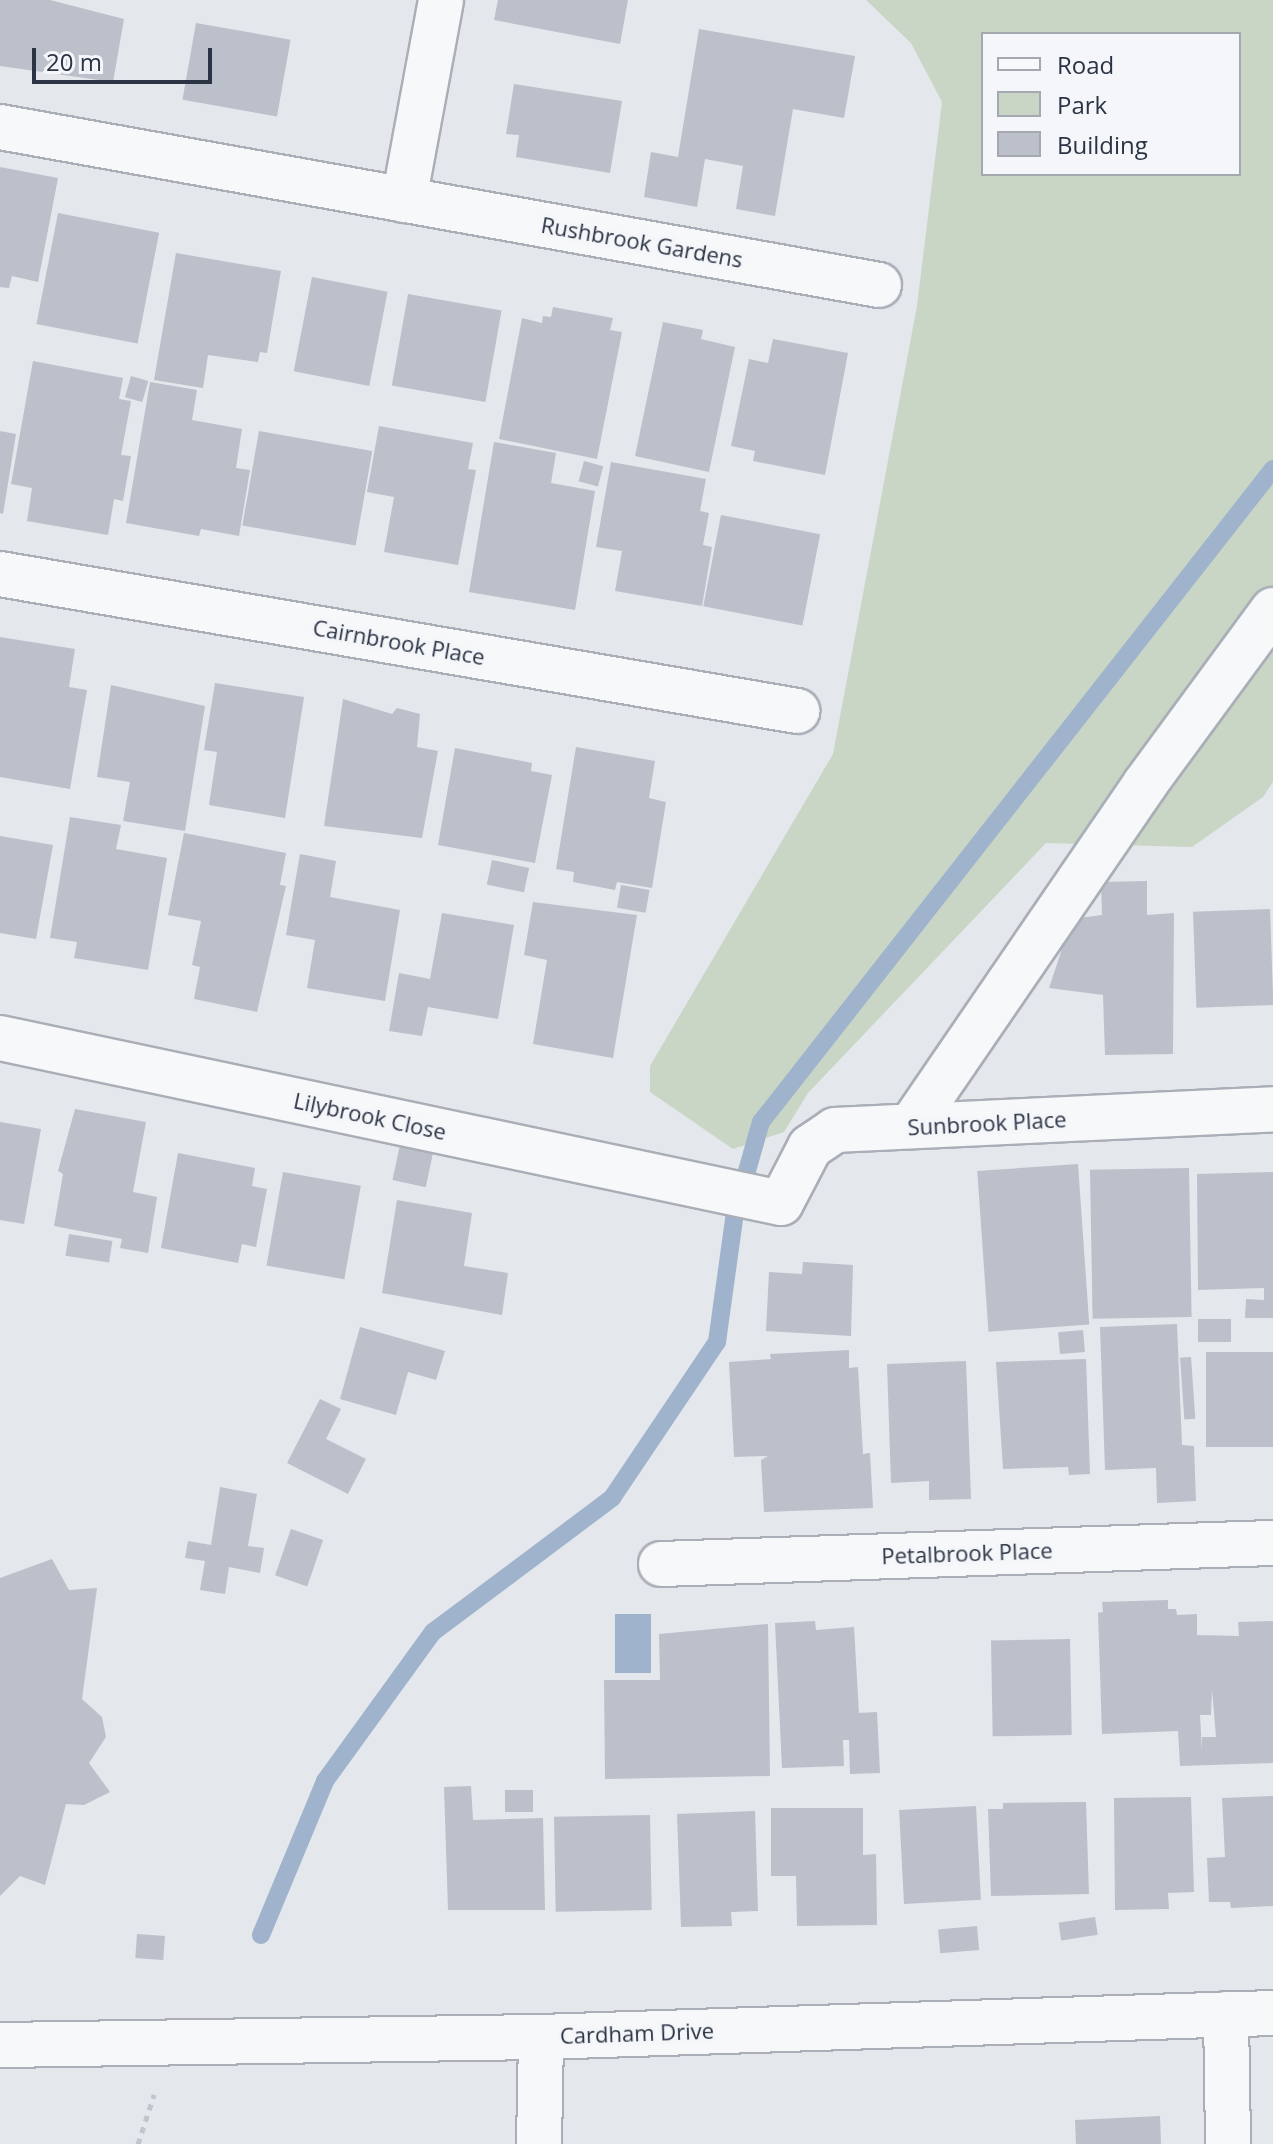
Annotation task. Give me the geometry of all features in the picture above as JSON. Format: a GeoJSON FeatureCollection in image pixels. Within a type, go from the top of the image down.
{"type":"FeatureCollection","features":[{"type":"Feature","properties":{"kind":"street"},"geometry":{"type":"LineString","coordinates":[[404,200],[441,0]]}},
{"type":"Feature","properties":{"kind":"street","name":"Rushbrook Gardens"},"geometry":{"type":"LineString","coordinates":[[0,127],[879,285]]}},
{"type":"Feature","properties":{"kind":"street","name":"Cairnbrook Place"},"geometry":{"type":"LineString","coordinates":[[0,574],[797,711]]}},
{"type":"Feature","properties":{"kind":"street"},"geometry":{"type":"LineString","coordinates":[[911,1126],[1145,784],[1273,610]]}},
{"type":"Feature","properties":{"kind":"street","name":"Lilybrook Close"},"geometry":{"type":"LineString","coordinates":[[0,1038],[741,1193]]}},
{"type":"Feature","properties":{"kind":"street","name":"Sunbrook Place"},"geometry":{"type":"LineString","coordinates":[[741,1193],[781,1203],[810,1147],[835,1130],[1273,1109]]}},
{"type":"Feature","properties":{"kind":"street","name":"Petalbrook Place"},"geometry":{"type":"LineString","coordinates":[[661,1564],[1273,1543]]}},
{"type":"Feature","properties":{"kind":"street","name":"Cardham Drive"},"geometry":{"type":"LineString","coordinates":[[0,2045],[541,2037],[1273,2013]]}},
{"type":"Feature","properties":{"kind":"street"},"geometry":{"type":"LineString","coordinates":[[1226,2014],[1228,2144]]}},
{"type":"Feature","properties":{"kind":"street"},"geometry":{"type":"LineString","coordinates":[[539,2144],[541,2037]]}},
{"type":"Feature","properties":{"kind":"green space"},"geometry":{"type":"Polygon","coordinates":[[[866,0],[1273,0],[1273,782],[1263,797],[1192,847],[1046,843],[808,1093],[784,1132],[733,1149],[650,1092],[650,1066],[833,754],[917,306],[942,102],[911,43],[866,0]]]}},
{"type":"Feature","properties":{"kind":"water"},"geometry":{"type":"Polygon","coordinates":[[[615,1614],[651,1614],[651,1673],[615,1673],[615,1614]]]}},
{"type":"Feature","properties":{"kind":"building"},"geometry":{"type":"Polygon","coordinates":[[[0,0],[50,0],[124,19],[113,82],[0,66],[0,0]]]}},
{"type":"Feature","properties":{"kind":"building"},"geometry":{"type":"Polygon","coordinates":[[[498,0],[628,0],[620,44],[494,20],[498,0]]]}},
{"type":"Feature","properties":{"kind":"building"},"geometry":{"type":"Polygon","coordinates":[[[196,23],[291,40],[277,116],[182,100],[196,23]]]}},
{"type":"Feature","properties":{"kind":"building"},"geometry":{"type":"Polygon","coordinates":[[[699,29],[855,56],[844,118],[793,109],[775,216],[736,209],[743,166],[705,159],[697,207],[644,197],[651,152],[678,157],[699,29]]]}},
{"type":"Feature","properties":{"kind":"building"},"geometry":{"type":"Polygon","coordinates":[[[514,84],[622,101],[610,173],[516,157],[519,135],[506,134],[514,84]]]}},
{"type":"Feature","properties":{"kind":"building"},"geometry":{"type":"Polygon","coordinates":[[[0,167],[58,178],[38,282],[12,276],[9,288],[0,287],[0,167]]]}},
{"type":"Feature","properties":{"kind":"building"},"geometry":{"type":"Polygon","coordinates":[[[58,213],[159,233],[138,344],[36,324],[58,213]]]}},
{"type":"Feature","properties":{"kind":"building"},"geometry":{"type":"Polygon","coordinates":[[[176,253],[281,271],[267,353],[260,352],[258,362],[208,355],[203,388],[154,380],[176,253]]]}},
{"type":"Feature","properties":{"kind":"building"},"geometry":{"type":"Polygon","coordinates":[[[312,277],[388,292],[369,386],[294,371],[312,277]]]}},
{"type":"Feature","properties":{"kind":"building"},"geometry":{"type":"Polygon","coordinates":[[[408,294],[502,310],[485,402],[392,386],[408,294]]]}},
{"type":"Feature","properties":{"kind":"building"},"geometry":{"type":"Polygon","coordinates":[[[553,307],[613,318],[610,330],[622,332],[597,459],[499,439],[522,318],[542,323],[543,316],[551,317],[553,307]]]}},
{"type":"Feature","properties":{"kind":"building"},"geometry":{"type":"Polygon","coordinates":[[[663,322],[703,330],[701,339],[735,347],[709,472],[635,456],[663,322]]]}},
{"type":"Feature","properties":{"kind":"building"},"geometry":{"type":"Polygon","coordinates":[[[773,339],[848,353],[825,475],[753,461],[755,451],[731,446],[749,359],[768,363],[773,339]]]}},
{"type":"Feature","properties":{"kind":"building"},"geometry":{"type":"Polygon","coordinates":[[[33,361],[123,378],[119,399],[131,401],[121,455],[131,456],[123,501],[114,499],[108,535],[27,521],[32,488],[11,484],[33,361]]]}},
{"type":"Feature","properties":{"kind":"building"},"geometry":{"type":"Polygon","coordinates":[[[131,376],[148,381],[142,402],[125,397],[131,376]]]}},
{"type":"Feature","properties":{"kind":"building"},"geometry":{"type":"Polygon","coordinates":[[[150,382],[197,390],[192,420],[242,429],[236,468],[250,470],[239,536],[201,529],[199,536],[126,523],[150,382]]]}},
{"type":"Feature","properties":{"kind":"building"},"geometry":{"type":"Polygon","coordinates":[[[379,426],[473,443],[468,469],[476,470],[458,565],[384,552],[394,497],[367,492],[379,426]]]}},
{"type":"Feature","properties":{"kind":"building"},"geometry":{"type":"Polygon","coordinates":[[[0,431],[16,434],[3,514],[0,513],[0,431]]]}},
{"type":"Feature","properties":{"kind":"building"},"geometry":{"type":"Polygon","coordinates":[[[259,431],[372,451],[356,546],[242,526],[259,431]]]}},
{"type":"Feature","properties":{"kind":"building"},"geometry":{"type":"Polygon","coordinates":[[[494,442],[556,453],[551,483],[595,491],[575,610],[469,592],[494,442]]]}},
{"type":"Feature","properties":{"kind":"building"},"geometry":{"type":"Polygon","coordinates":[[[584,461],[603,466],[598,486],[579,481],[584,461]]]}},
{"type":"Feature","properties":{"kind":"building"},"geometry":{"type":"Polygon","coordinates":[[[611,462],[706,479],[700,511],[709,513],[703,545],[712,547],[702,606],[615,591],[622,551],[596,547],[611,462]]]}},
{"type":"Feature","properties":{"kind":"building"},"geometry":{"type":"Polygon","coordinates":[[[721,515],[820,534],[802,626],[703,606],[721,515]]]}},
{"type":"Feature","properties":{"kind":"building"},"geometry":{"type":"Polygon","coordinates":[[[0,637],[75,649],[69,687],[87,690],[70,789],[0,777],[0,637]]]}},
{"type":"Feature","properties":{"kind":"building"},"geometry":{"type":"Polygon","coordinates":[[[215,683],[304,697],[285,818],[209,805],[217,752],[204,750],[215,683]]]}},
{"type":"Feature","properties":{"kind":"building"},"geometry":{"type":"Polygon","coordinates":[[[111,685],[205,706],[185,831],[123,821],[130,782],[97,777],[111,685]]]}},
{"type":"Feature","properties":{"kind":"building"},"geometry":{"type":"Polygon","coordinates":[[[343,699],[392,714],[397,708],[420,714],[417,747],[438,751],[422,838],[324,826],[343,699]]]}},
{"type":"Feature","properties":{"kind":"building"},"geometry":{"type":"Polygon","coordinates":[[[576,747],[655,761],[649,798],[666,802],[652,888],[617,882],[615,890],[573,882],[574,872],[556,869],[576,747]]]}},
{"type":"Feature","properties":{"kind":"building"},"geometry":{"type":"Polygon","coordinates":[[[455,748],[532,763],[531,771],[552,775],[535,863],[438,845],[455,748]]]}},
{"type":"Feature","properties":{"kind":"building"},"geometry":{"type":"Polygon","coordinates":[[[70,817],[121,825],[116,849],[167,858],[148,970],[74,958],[77,942],[50,938],[70,817]]]}},
{"type":"Feature","properties":{"kind":"building"},"geometry":{"type":"Polygon","coordinates":[[[184,833],[286,853],[280,885],[286,886],[257,1012],[194,999],[200,967],[192,965],[201,921],[168,915],[184,833]]]}},
{"type":"Feature","properties":{"kind":"building"},"geometry":{"type":"Polygon","coordinates":[[[0,836],[53,845],[36,939],[0,933],[0,836]]]}},
{"type":"Feature","properties":{"kind":"building"},"geometry":{"type":"Polygon","coordinates":[[[300,854],[336,861],[330,897],[400,910],[385,1001],[307,988],[315,940],[286,935],[300,854]]]}},
{"type":"Feature","properties":{"kind":"building"},"geometry":{"type":"Polygon","coordinates":[[[492,860],[529,868],[524,892],[487,884],[492,860]]]}},
{"type":"Feature","properties":{"kind":"building"},"geometry":{"type":"Polygon","coordinates":[[[1147,881],[1147,915],[1174,913],[1173,1054],[1105,1055],[1103,995],[1049,988],[1072,919],[1102,915],[1101,882],[1147,881]]]}},
{"type":"Feature","properties":{"kind":"building"},"geometry":{"type":"Polygon","coordinates":[[[621,885],[650,890],[646,913],[617,908],[621,885]]]}},
{"type":"Feature","properties":{"kind":"building"},"geometry":{"type":"Polygon","coordinates":[[[533,902],[637,915],[613,1058],[533,1044],[547,960],[524,955],[533,902]]]}},
{"type":"Feature","properties":{"kind":"building"},"geometry":{"type":"Polygon","coordinates":[[[1270,909],[1273,1005],[1196,1008],[1193,912],[1270,909]]]}},
{"type":"Feature","properties":{"kind":"building"},"geometry":{"type":"Polygon","coordinates":[[[442,913],[514,925],[498,1019],[428,1007],[422,1036],[389,1031],[399,973],[430,979],[442,913]]]}},
{"type":"Feature","properties":{"kind":"building"},"geometry":{"type":"Polygon","coordinates":[[[75,1109],[146,1122],[133,1192],[157,1197],[148,1253],[120,1248],[122,1239],[54,1226],[63,1174],[58,1171],[75,1109]]]}},
{"type":"Feature","properties":{"kind":"building"},"geometry":{"type":"Polygon","coordinates":[[[0,1122],[41,1129],[24,1224],[0,1220],[0,1122]]]}},
{"type":"Feature","properties":{"kind":"building"},"geometry":{"type":"Polygon","coordinates":[[[401,1140],[434,1147],[426,1187],[392,1180],[401,1140]]]}},
{"type":"Feature","properties":{"kind":"building"},"geometry":{"type":"Polygon","coordinates":[[[178,1153],[255,1168],[252,1186],[267,1189],[256,1247],[242,1244],[238,1263],[161,1248],[178,1153]]]}},
{"type":"Feature","properties":{"kind":"building"},"geometry":{"type":"Polygon","coordinates":[[[1078,1164],[1089,1325],[988,1332],[977,1171],[1078,1164]]]}},
{"type":"Feature","properties":{"kind":"building"},"geometry":{"type":"Polygon","coordinates":[[[1189,1168],[1192,1317],[1093,1319],[1090,1170],[1189,1168]]]}},
{"type":"Feature","properties":{"kind":"building"},"geometry":{"type":"Polygon","coordinates":[[[283,1172],[361,1186],[344,1279],[267,1266],[283,1172]]]}},
{"type":"Feature","properties":{"kind":"building"},"geometry":{"type":"Polygon","coordinates":[[[1273,1172],[1273,1318],[1245,1318],[1246,1299],[1264,1300],[1264,1288],[1198,1290],[1197,1174],[1273,1172]]]}},
{"type":"Feature","properties":{"kind":"building"},"geometry":{"type":"Polygon","coordinates":[[[397,1200],[472,1213],[464,1266],[508,1273],[502,1315],[382,1293],[397,1200]]]}},
{"type":"Feature","properties":{"kind":"building"},"geometry":{"type":"Polygon","coordinates":[[[69,1234],[112,1241],[109,1263],[66,1256],[69,1234]]]}},
{"type":"Feature","properties":{"kind":"building"},"geometry":{"type":"Polygon","coordinates":[[[803,1262],[853,1265],[851,1336],[766,1331],[769,1272],[802,1274],[803,1262]]]}},
{"type":"Feature","properties":{"kind":"building"},"geometry":{"type":"Polygon","coordinates":[[[1198,1319],[1231,1319],[1231,1342],[1198,1342],[1198,1319]]]}},
{"type":"Feature","properties":{"kind":"building"},"geometry":{"type":"Polygon","coordinates":[[[1177,1324],[1182,1445],[1194,1446],[1196,1501],[1157,1503],[1156,1468],[1105,1470],[1100,1327],[1177,1324]]]}},
{"type":"Feature","properties":{"kind":"building"},"geometry":{"type":"Polygon","coordinates":[[[360,1327],[445,1351],[436,1380],[408,1372],[396,1415],[340,1399],[360,1327]]]}},
{"type":"Feature","properties":{"kind":"building"},"geometry":{"type":"Polygon","coordinates":[[[1083,1330],[1085,1352],[1060,1354],[1058,1332],[1083,1330]]]}},
{"type":"Feature","properties":{"kind":"building"},"geometry":{"type":"Polygon","coordinates":[[[849,1350],[849,1368],[858,1367],[863,1454],[870,1453],[873,1508],[764,1512],[761,1460],[768,1456],[734,1457],[729,1362],[771,1359],[770,1354],[849,1350]]]}},
{"type":"Feature","properties":{"kind":"building"},"geometry":{"type":"Polygon","coordinates":[[[1206,1352],[1273,1352],[1273,1447],[1206,1447],[1206,1352]]]}},
{"type":"Feature","properties":{"kind":"building"},"geometry":{"type":"Polygon","coordinates":[[[1191,1357],[1195,1419],[1184,1420],[1180,1358],[1191,1357]]]}},
{"type":"Feature","properties":{"kind":"building"},"geometry":{"type":"Polygon","coordinates":[[[1086,1359],[1090,1474],[1069,1475],[1068,1467],[1003,1469],[996,1362],[1086,1359]]]}},
{"type":"Feature","properties":{"kind":"building"},"geometry":{"type":"Polygon","coordinates":[[[966,1361],[971,1499],[929,1500],[929,1481],[891,1483],[887,1364],[966,1361]]]}},
{"type":"Feature","properties":{"kind":"building"},"geometry":{"type":"Polygon","coordinates":[[[320,1399],[341,1409],[326,1439],[366,1459],[348,1494],[287,1463],[320,1399]]]}},
{"type":"Feature","properties":{"kind":"building"},"geometry":{"type":"Polygon","coordinates":[[[220,1487],[257,1494],[248,1546],[264,1548],[260,1573],[229,1567],[225,1594],[200,1590],[205,1561],[185,1558],[188,1541],[211,1545],[220,1487]]]}},
{"type":"Feature","properties":{"kind":"building"},"geometry":{"type":"Polygon","coordinates":[[[291,1529],[323,1540],[307,1586],[275,1575],[291,1529]]]}},
{"type":"Feature","properties":{"kind":"building"},"geometry":{"type":"Polygon","coordinates":[[[52,1559],[69,1590],[97,1588],[82,1699],[102,1717],[106,1737],[89,1763],[110,1792],[84,1805],[66,1804],[45,1885],[20,1876],[0,1896],[0,1578],[52,1559]]]}},
{"type":"Feature","properties":{"kind":"building"},"geometry":{"type":"Polygon","coordinates":[[[1168,1600],[1168,1609],[1176,1609],[1177,1615],[1197,1614],[1197,1635],[1239,1636],[1238,1622],[1273,1621],[1273,1763],[1180,1766],[1178,1731],[1102,1734],[1098,1613],[1103,1612],[1102,1602],[1168,1600]],[[1212,1689],[1211,1715],[1200,1715],[1202,1751],[1202,1737],[1216,1737],[1212,1689]]]}},
{"type":"Feature","properties":{"kind":"building"},"geometry":{"type":"Polygon","coordinates":[[[815,1621],[816,1630],[854,1627],[859,1713],[877,1712],[880,1773],[850,1774],[849,1740],[843,1740],[844,1766],[782,1768],[775,1623],[815,1621]]]}},
{"type":"Feature","properties":{"kind":"building"},"geometry":{"type":"Polygon","coordinates":[[[768,1624],[770,1776],[605,1779],[604,1680],[660,1680],[659,1634],[768,1624]]]}},
{"type":"Feature","properties":{"kind":"building"},"geometry":{"type":"Polygon","coordinates":[[[1070,1639],[1072,1735],[993,1736],[991,1640],[1070,1639]]]}},
{"type":"Feature","properties":{"kind":"building"},"geometry":{"type":"Polygon","coordinates":[[[471,1786],[473,1820],[543,1818],[545,1910],[448,1910],[444,1787],[471,1786]]]}},
{"type":"Feature","properties":{"kind":"building"},"geometry":{"type":"Polygon","coordinates":[[[505,1790],[533,1790],[533,1812],[505,1812],[505,1790]]]}},
{"type":"Feature","properties":{"kind":"building"},"geometry":{"type":"Polygon","coordinates":[[[1273,1796],[1273,1906],[1231,1908],[1230,1902],[1209,1902],[1207,1858],[1225,1857],[1222,1798],[1273,1796]]]}},
{"type":"Feature","properties":{"kind":"building"},"geometry":{"type":"Polygon","coordinates":[[[1191,1797],[1194,1892],[1168,1893],[1169,1909],[1115,1910],[1114,1798],[1191,1797]]]}},
{"type":"Feature","properties":{"kind":"building"},"geometry":{"type":"Polygon","coordinates":[[[1086,1802],[1089,1894],[991,1896],[988,1809],[1003,1809],[1003,1803],[1086,1802]]]}},
{"type":"Feature","properties":{"kind":"building"},"geometry":{"type":"Polygon","coordinates":[[[976,1806],[981,1900],[904,1904],[899,1810],[976,1806]]]}},
{"type":"Feature","properties":{"kind":"building"},"geometry":{"type":"Polygon","coordinates":[[[771,1808],[863,1808],[863,1855],[876,1854],[877,1925],[797,1926],[796,1876],[771,1876],[771,1808]]]}},
{"type":"Feature","properties":{"kind":"building"},"geometry":{"type":"Polygon","coordinates":[[[755,1811],[758,1911],[731,1912],[732,1926],[681,1927],[677,1814],[755,1811]]]}},
{"type":"Feature","properties":{"kind":"building"},"geometry":{"type":"Polygon","coordinates":[[[650,1815],[652,1910],[556,1912],[554,1817],[650,1815]]]}},
{"type":"Feature","properties":{"kind":"building"},"geometry":{"type":"Polygon","coordinates":[[[1095,1917],[1098,1935],[1061,1941],[1058,1923],[1095,1917]]]}},
{"type":"Feature","properties":{"kind":"building"},"geometry":{"type":"Polygon","coordinates":[[[977,1926],[979,1950],[940,1953],[938,1929],[977,1926]]]}},
{"type":"Feature","properties":{"kind":"building"},"geometry":{"type":"Polygon","coordinates":[[[137,1934],[165,1936],[163,1960],[135,1958],[137,1934]]]}},
{"type":"Feature","properties":{"kind":"building"},"geometry":{"type":"Polygon","coordinates":[[[1160,2116],[1161,2144],[1076,2144],[1075,2120],[1160,2116]]]}},
{"type":"Feature","properties":{"kind":"waterway"},"geometry":{"type":"LineString","coordinates":[[261,1935],[325,1781],[433,1632],[612,1498],[717,1342],[735,1213],[761,1122],[1273,469]]}}]}
